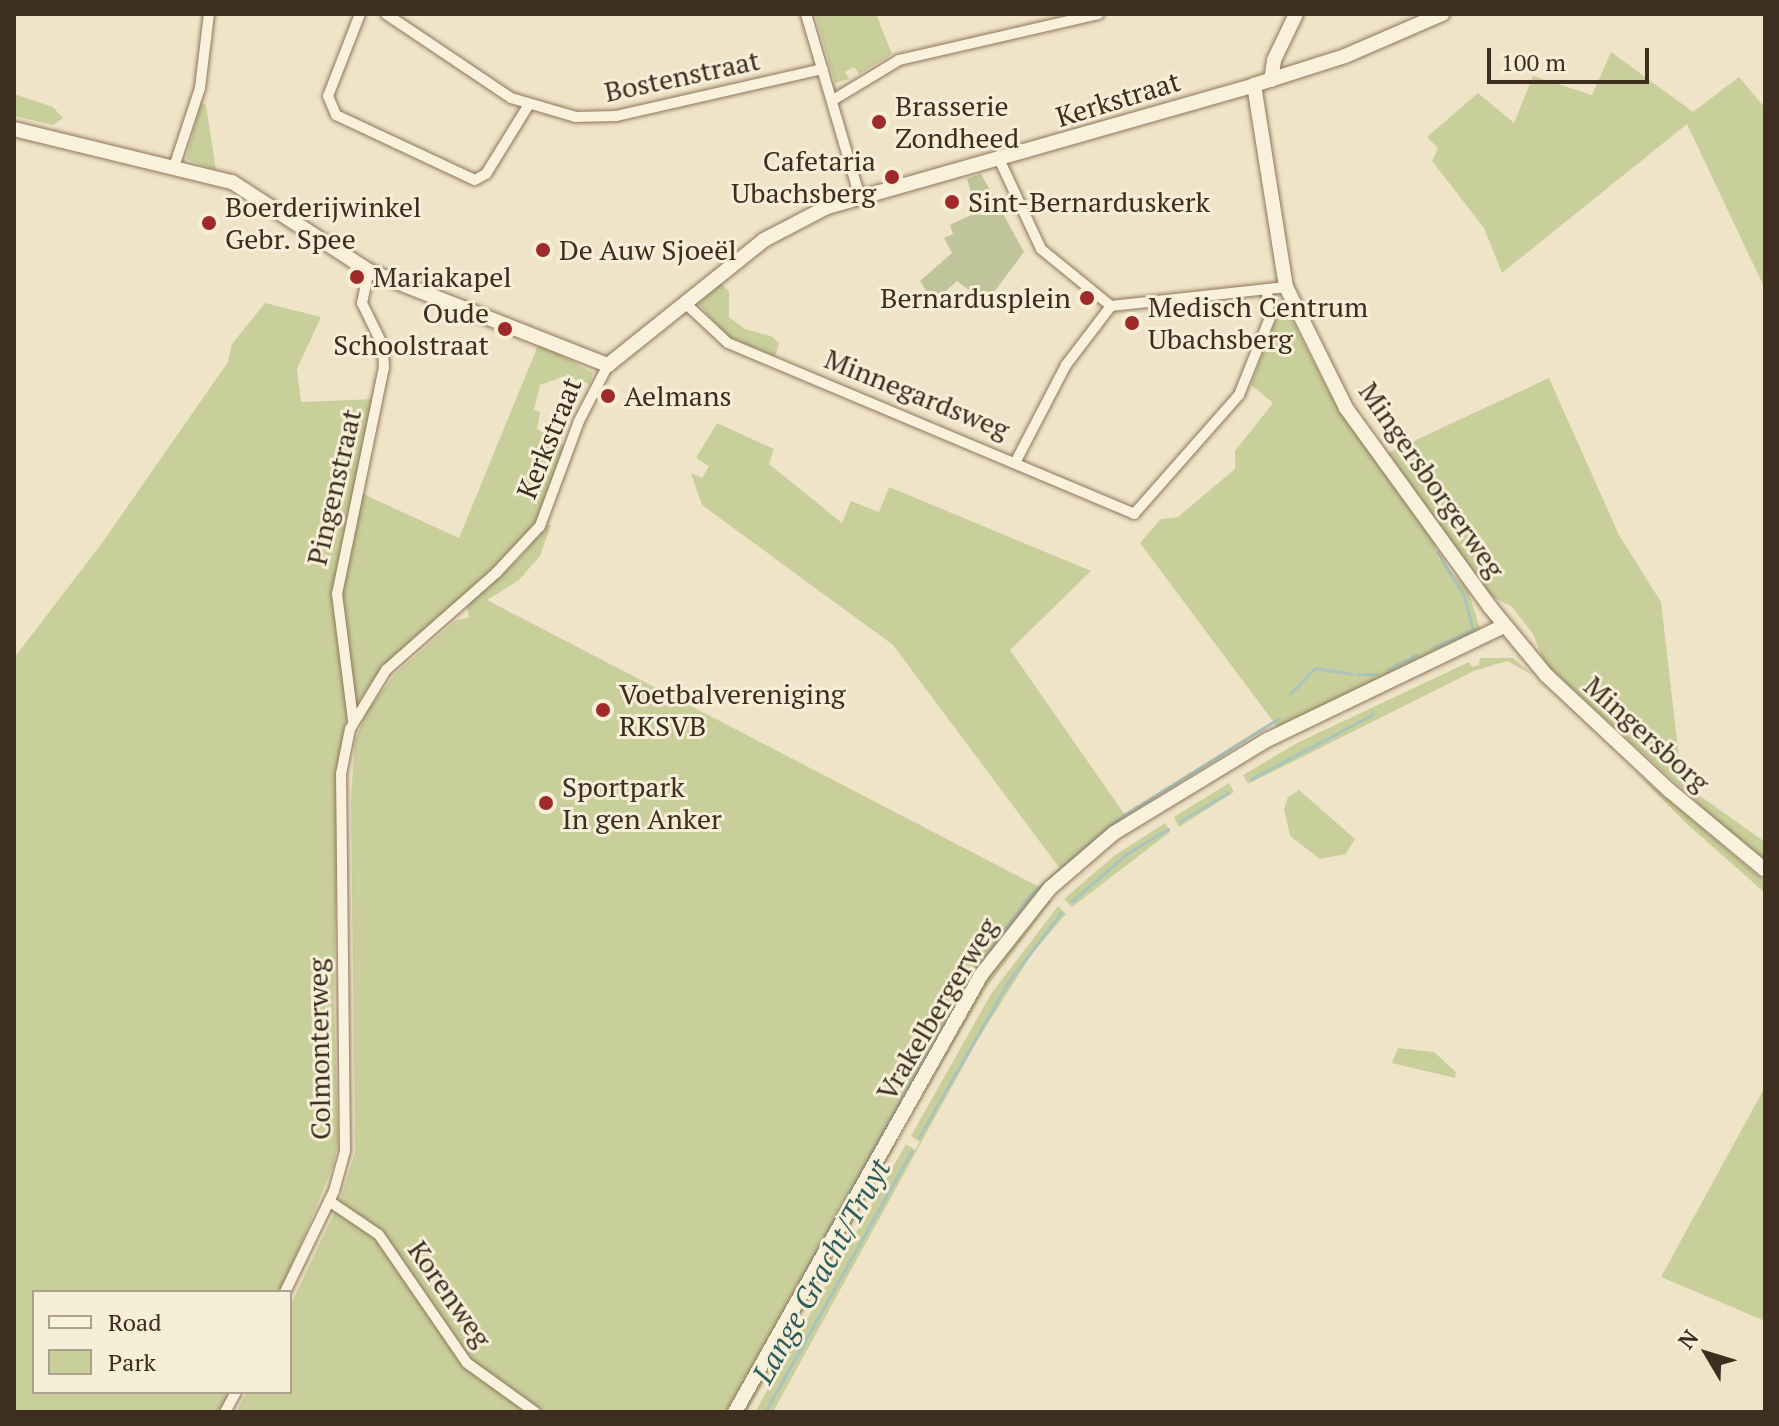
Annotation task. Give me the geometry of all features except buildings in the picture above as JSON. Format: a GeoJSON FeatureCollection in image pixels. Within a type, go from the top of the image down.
{"type":"FeatureCollection","features":[{"type":"Feature","properties":{"kind":"street"},"geometry":{"type":"LineString","coordinates":[[175,164],[202,80],[209,14]]}},
{"type":"Feature","properties":{"kind":"street"},"geometry":{"type":"LineString","coordinates":[[360,14],[328,96],[336,115],[475,180],[486,174],[528,106]]}},
{"type":"Feature","properties":{"kind":"street","name":"Bostenstraat"},"geometry":{"type":"LineString","coordinates":[[386,14],[528,106],[576,117],[616,116],[823,69]]}},
{"type":"Feature","properties":{"kind":"street"},"geometry":{"type":"LineString","coordinates":[[806,14],[860,197]]}},
{"type":"Feature","properties":{"kind":"street"},"geometry":{"type":"LineString","coordinates":[[833,100],[899,60],[1099,14]]}},
{"type":"Feature","properties":{"kind":"street"},"geometry":{"type":"LineString","coordinates":[[1271,80],[1274,60],[1296,14]]}},
{"type":"Feature","properties":{"kind":"street","name":"Kerkstraat"},"geometry":{"type":"LineString","coordinates":[[341,841],[342,761],[353,720],[386,670],[503,567],[540,526],[579,421],[608,365],[684,302],[787,225],[860,197],[1000,161],[1271,80],[1345,56],[1442,14]]}},
{"type":"Feature","properties":{"kind":"street","name":"Mingersborgerweg"},"geometry":{"type":"LineString","coordinates":[[1254,85],[1286,287],[1346,408],[1504,626]]}},
{"type":"Feature","properties":{"kind":"street"},"geometry":{"type":"LineString","coordinates":[[14,129],[175,164],[232,182],[268,201],[369,271],[608,365]]}},
{"type":"Feature","properties":{"kind":"street"},"geometry":{"type":"LineString","coordinates":[[1000,161],[1041,249],[1111,306],[1286,287]]}},
{"type":"Feature","properties":{"kind":"street","name":"Pingenstraat"},"geometry":{"type":"LineString","coordinates":[[353,720],[337,594],[384,368],[383,346],[362,303],[369,271]]}},
{"type":"Feature","properties":{"kind":"street","name":"Minnegardsweg"},"geometry":{"type":"LineString","coordinates":[[684,302],[721,340],[1016,461],[1126,514],[1140,510],[1239,395],[1269,320],[1267,289]]}},
{"type":"Feature","properties":{"kind":"street"},"geometry":{"type":"LineString","coordinates":[[1016,461],[1066,365],[1111,306]]}},
{"type":"Feature","properties":{"kind":"street","name":"Mingersborg"},"geometry":{"type":"LineString","coordinates":[[1504,626],[1564,693],[1765,870]]}},
{"type":"Feature","properties":{"kind":"street","name":"Vrakelbergerweg"},"geometry":{"type":"LineString","coordinates":[[735,1412],[981,975],[1050,888],[1114,833],[1274,736],[1504,626]]}},
{"type":"Feature","properties":{"kind":"street","name":"Colmonterweg"},"geometry":{"type":"LineString","coordinates":[[286,1290],[329,1201],[346,1138],[341,841]]}},
{"type":"Feature","properties":{"kind":"street","name":"Korenweg"},"geometry":{"type":"LineString","coordinates":[[329,1201],[379,1235],[474,1369],[535,1412]]}},
{"type":"Feature","properties":{"kind":"street"},"geometry":{"type":"LineString","coordinates":[[225,1412],[235,1394]]}},
{"type":"Feature","properties":{"kind":"green space"},"geometry":{"type":"Polygon","coordinates":[[[815,14],[876,14],[892,54],[859,74],[854,67],[845,72],[849,79],[835,83],[815,14]]]}},
{"type":"Feature","properties":{"kind":"green space"},"geometry":{"type":"Polygon","coordinates":[[[1611,52],[1693,112],[1739,77],[1765,108],[1765,289],[1687,124],[1502,273],[1484,228],[1432,161],[1438,148],[1427,137],[1478,93],[1514,123],[1533,76],[1592,95],[1611,52]]]}},
{"type":"Feature","properties":{"kind":"green space"},"geometry":{"type":"Polygon","coordinates":[[[14,94],[53,107],[63,118],[53,125],[14,116],[14,94]]]}},
{"type":"Feature","properties":{"kind":"green space"},"geometry":{"type":"Polygon","coordinates":[[[201,103],[206,105],[216,170],[186,159],[201,103]]]}},
{"type":"Feature","properties":{"kind":"green space"},"geometry":{"type":"Polygon","coordinates":[[[981,174],[1024,252],[986,303],[957,281],[934,302],[920,281],[952,253],[944,238],[953,234],[950,225],[977,212],[967,179],[981,174]]]}},
{"type":"Feature","properties":{"kind":"green space"},"geometry":{"type":"Polygon","coordinates":[[[719,282],[729,291],[729,317],[745,329],[773,337],[779,344],[775,356],[728,337],[696,301],[719,282]]]}},
{"type":"Feature","properties":{"kind":"green space"},"geometry":{"type":"Polygon","coordinates":[[[1275,300],[1282,300],[1327,389],[1434,542],[1438,558],[1468,590],[1481,632],[1278,728],[1140,543],[1161,519],[1178,517],[1235,469],[1235,451],[1273,403],[1251,385],[1276,318],[1275,300]]]}},
{"type":"Feature","properties":{"kind":"green space"},"geometry":{"type":"Polygon","coordinates":[[[265,303],[321,317],[297,369],[301,402],[376,399],[334,593],[348,711],[339,757],[334,998],[338,1143],[333,1166],[282,1290],[32,1290],[32,1394],[230,1394],[220,1412],[14,1412],[14,658],[102,543],[228,362],[232,344],[265,303]]]}},
{"type":"Feature","properties":{"kind":"green space"},"geometry":{"type":"Polygon","coordinates":[[[539,343],[593,373],[590,384],[565,376],[540,385],[534,410],[540,412],[537,429],[566,446],[542,514],[513,552],[384,665],[354,707],[339,605],[361,493],[459,538],[539,343]]]}},
{"type":"Feature","properties":{"kind":"green space"},"geometry":{"type":"Polygon","coordinates":[[[1549,378],[1619,535],[1661,602],[1682,783],[1765,842],[1765,864],[1545,664],[1533,634],[1511,606],[1490,596],[1388,453],[1549,378]]]}},
{"type":"Feature","properties":{"kind":"green space"},"geometry":{"type":"Polygon","coordinates":[[[717,423],[774,449],[769,464],[842,523],[851,501],[879,512],[889,487],[1091,571],[1010,650],[1127,818],[1061,870],[893,645],[702,505],[691,473],[702,478],[709,466],[696,458],[717,423]]]}},
{"type":"Feature","properties":{"kind":"green space"},"geometry":{"type":"Polygon","coordinates":[[[546,525],[551,525],[540,556],[519,580],[487,600],[1043,889],[1010,927],[731,1412],[236,1412],[246,1394],[292,1394],[292,1302],[340,1201],[355,1152],[351,799],[355,740],[367,711],[396,673],[455,621],[469,617],[467,605],[520,558],[546,525]]]}},
{"type":"Feature","properties":{"kind":"green space"},"geometry":{"type":"Polygon","coordinates":[[[1480,658],[1513,658],[1533,675],[1507,661],[1474,671],[1248,784],[1243,775],[1299,742],[1469,662],[1472,667],[1479,665],[1480,658]]]}},
{"type":"Feature","properties":{"kind":"green space"},"geometry":{"type":"Polygon","coordinates":[[[1633,770],[1763,880],[1765,893],[1687,824],[1633,770]]]}},
{"type":"Feature","properties":{"kind":"green space"},"geometry":{"type":"Polygon","coordinates":[[[1229,783],[1234,792],[1179,827],[1174,817],[1229,783]]]}},
{"type":"Feature","properties":{"kind":"green space"},"geometry":{"type":"Polygon","coordinates":[[[1299,790],[1355,839],[1346,854],[1320,859],[1290,836],[1284,809],[1288,797],[1299,790]]]}},
{"type":"Feature","properties":{"kind":"green space"},"geometry":{"type":"Polygon","coordinates":[[[1165,823],[1170,832],[1072,907],[1064,899],[1114,856],[1165,823]]]}},
{"type":"Feature","properties":{"kind":"green space"},"geometry":{"type":"Polygon","coordinates":[[[1048,898],[1051,902],[986,988],[904,1130],[991,971],[1048,898]]]}},
{"type":"Feature","properties":{"kind":"green space"},"geometry":{"type":"Polygon","coordinates":[[[1058,906],[1066,914],[1033,952],[977,1041],[773,1412],[755,1412],[906,1144],[915,1150],[920,1142],[911,1136],[991,994],[1058,906]]]}},
{"type":"Feature","properties":{"kind":"green space"},"geometry":{"type":"Polygon","coordinates":[[[1398,1048],[1434,1052],[1456,1072],[1455,1078],[1392,1063],[1398,1048]]]}},
{"type":"Feature","properties":{"kind":"green space"},"geometry":{"type":"Polygon","coordinates":[[[1765,1087],[1765,1321],[1661,1277],[1765,1087]]]}},
{"type":"Feature","properties":{"kind":"green space"},"geometry":{"type":"Polygon","coordinates":[[[898,1141],[747,1412],[743,1412],[891,1148],[898,1141]]]}},
{"type":"Feature","properties":{"kind":"waterway","name":"Lange Gracht/Truyt"},"geometry":{"type":"LineString","coordinates":[[1432,648],[1473,630],[1464,596],[1437,552]]}},
{"type":"Feature","properties":{"kind":"waterway","name":"Lange Gracht/Truyt"},"geometry":{"type":"LineString","coordinates":[[1388,669],[1417,655]]}},
{"type":"Feature","properties":{"kind":"waterway","name":"Lange Gracht/Truyt"},"geometry":{"type":"LineString","coordinates":[[1290,694],[1315,668],[1352,674]]}},
{"type":"Feature","properties":{"kind":"waterway","name":"Lange Gracht/Truyt"},"geometry":{"type":"LineString","coordinates":[[1357,674],[1376,674]]}},
{"type":"Feature","properties":{"kind":"waterway"},"geometry":{"type":"LineString","coordinates":[[1251,779],[1373,714]]}},
{"type":"Feature","properties":{"kind":"waterway"},"geometry":{"type":"LineString","coordinates":[[800,1280],[968,980],[1030,895],[1116,820],[1279,718]]}},
{"type":"Feature","properties":{"kind":"waterway","name":"Lange Gracht/Truyt"},"geometry":{"type":"LineString","coordinates":[[1180,821],[1228,793]]}},
{"type":"Feature","properties":{"kind":"waterway","name":"Lange Gracht/Truyt"},"geometry":{"type":"LineString","coordinates":[[1072,901],[1126,854],[1168,829]]}},
{"type":"Feature","properties":{"kind":"waterway","name":"Lange Gracht/Truyt"},"geometry":{"type":"LineString","coordinates":[[919,1137],[1008,982],[1061,913]]}},
{"type":"Feature","properties":{"kind":"waterway","name":"Lange Gracht/Truyt"},"geometry":{"type":"LineString","coordinates":[[765,1412],[912,1150]]}},
{"type":"Feature","properties":{"kind":"place","name":"Brasserie Zondheed"},"geometry":{"type":"Point","coordinates":[879,122]}},
{"type":"Feature","properties":{"kind":"place","name":"Cafetaria Ubachsberg"},"geometry":{"type":"Point","coordinates":[892,177]}},
{"type":"Feature","properties":{"kind":"place","name":"Sint-Bernarduskerk"},"geometry":{"type":"Point","coordinates":[952,202]}},
{"type":"Feature","properties":{"kind":"place","name":"Boerderijwinkel Gebr. Spee"},"geometry":{"type":"Point","coordinates":[209,223]}},
{"type":"Feature","properties":{"kind":"place","name":"De Auw Sjoeël"},"geometry":{"type":"Point","coordinates":[543,250]}},
{"type":"Feature","properties":{"kind":"place","name":"Mariakapel"},"geometry":{"type":"Point","coordinates":[357,277]}},
{"type":"Feature","properties":{"kind":"place","name":"Bernardusplein"},"geometry":{"type":"Point","coordinates":[1087,298]}},
{"type":"Feature","properties":{"kind":"place","name":"Medisch Centrum Ubachsberg"},"geometry":{"type":"Point","coordinates":[1132,323]}},
{"type":"Feature","properties":{"kind":"place","name":"Oude Schoolstraat"},"geometry":{"type":"Point","coordinates":[505,329]}},
{"type":"Feature","properties":{"kind":"place","name":"Aelmans"},"geometry":{"type":"Point","coordinates":[608,396]}},
{"type":"Feature","properties":{"kind":"place","name":"Voetbalvereniging RKSVB"},"geometry":{"type":"Point","coordinates":[603,710]}},
{"type":"Feature","properties":{"kind":"place","name":"Sportpark In gen Anker"},"geometry":{"type":"Point","coordinates":[546,803]}}]}
